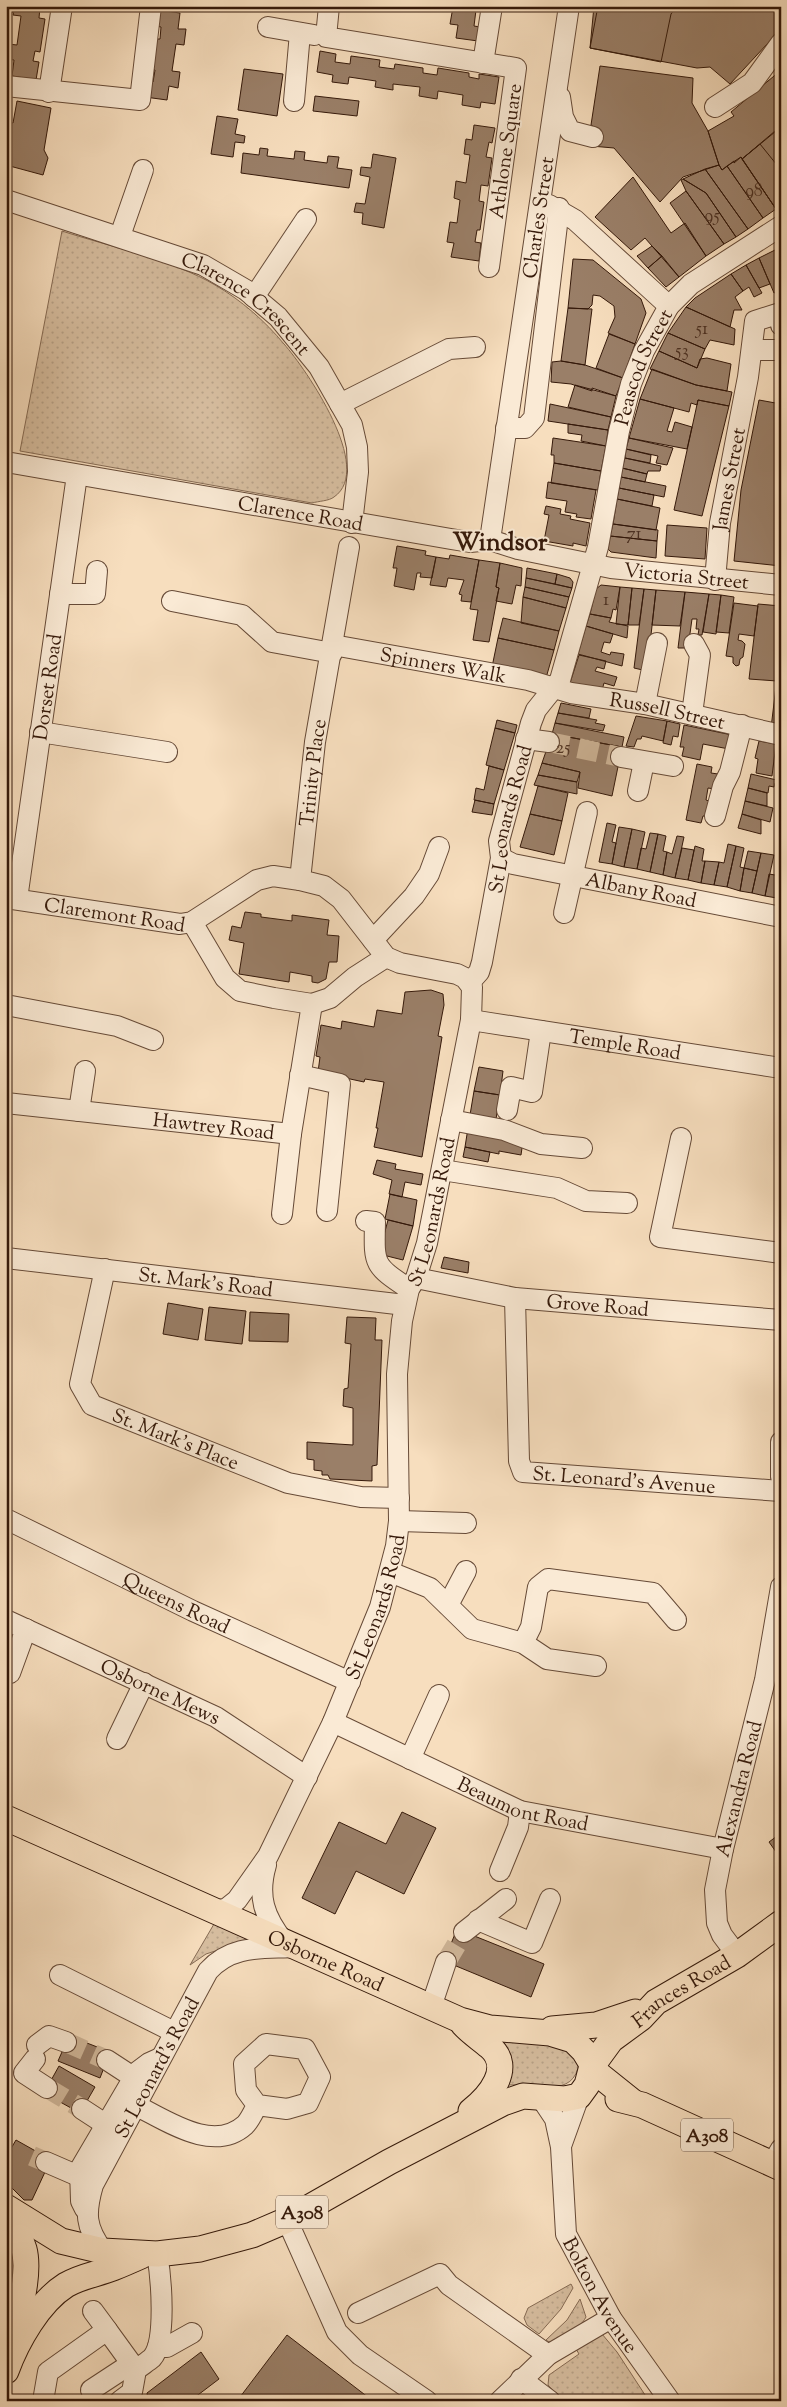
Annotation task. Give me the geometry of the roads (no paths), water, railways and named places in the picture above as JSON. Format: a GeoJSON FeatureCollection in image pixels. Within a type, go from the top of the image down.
{"type":"FeatureCollection","features":[{"type":"Feature","properties":{"kind":"main road","name":"Osborne Road"},"geometry":{"type":"LineString","coordinates":[[6,1818],[460,2020],[490,2028],[535,2031],[573,2040],[584,2051],[592,2066],[605,2081],[633,2102]]}},
{"type":"Feature","properties":{"kind":"main road","name":"Frances Road"},"geometry":{"type":"LineString","coordinates":[[579,2096],[587,2086],[592,2066],[611,2040],[641,2018],[656,2002],[737,1955],[781,1923]]}},
{"type":"Feature","properties":{"kind":"main road"},"geometry":{"type":"LineString","coordinates":[[535,2031],[596,2025],[624,2017],[656,2002]]}},
{"type":"Feature","properties":{"kind":"main road"},"geometry":{"type":"LineString","coordinates":[[445,2133],[483,2102],[492,2091],[498,2076],[499,2068],[495,2052],[460,2020]]}},
{"type":"Feature","properties":{"kind":"main road","name":"Osborne Road"},"geometry":{"type":"LineString","coordinates":[[579,2096],[596,2095],[633,2102],[778,2160]]}},
{"type":"Feature","properties":{"kind":"main road","name":"A308"},"geometry":{"type":"LineString","coordinates":[[6,2207],[61,2241],[103,2251],[152,2254],[200,2248],[252,2235],[286,2220],[445,2133],[514,2098],[523,2096],[565,2099],[579,2096]]}},
{"type":"Feature","properties":{"kind":"main road"},"geometry":{"type":"LineString","coordinates":[[6,2218],[15,2230],[24,2249],[25,2267],[7,2369]]}},
{"type":"Feature","properties":{"kind":"main road"},"geometry":{"type":"LineString","coordinates":[[7,2369],[27,2330],[49,2297],[67,2284],[81,2278],[152,2254]]}},
{"type":"Feature","properties":{"kind":"street"},"geometry":{"type":"LineString","coordinates":[[49,92],[62,6]]}},
{"type":"Feature","properties":{"kind":"street"},"geometry":{"type":"LineString","coordinates":[[6,86],[140,100],[151,6]]}},
{"type":"Feature","properties":{"kind":"street"},"geometry":{"type":"LineString","coordinates":[[326,37],[329,6]]}},
{"type":"Feature","properties":{"kind":"street","name":"Athlone Square"},"geometry":{"type":"LineString","coordinates":[[483,63],[492,6]]}},
{"type":"Feature","properties":{"kind":"street","name":"Charles Street"},"geometry":{"type":"LineString","coordinates":[[490,540],[569,6]]}},
{"type":"Feature","properties":{"kind":"street","name":"Athlone Square"},"geometry":{"type":"LineString","coordinates":[[268,27],[516,68],[489,267]]}},
{"type":"Feature","properties":{"kind":"street"},"geometry":{"type":"LineString","coordinates":[[294,100],[300,33]]}},
{"type":"Feature","properties":{"kind":"street"},"geometry":{"type":"LineString","coordinates":[[716,107],[752,83],[780,46]]}},
{"type":"Feature","properties":{"kind":"street"},"geometry":{"type":"LineString","coordinates":[[558,83],[562,116],[570,131],[592,137]]}},
{"type":"Feature","properties":{"kind":"street"},"geometry":{"type":"LineString","coordinates":[[120,236],[143,170]]}},
{"type":"Feature","properties":{"kind":"street","name":"Clarence Crescent"},"geometry":{"type":"LineString","coordinates":[[6,200],[203,264],[254,296],[278,317],[319,367],[352,425],[357,447],[358,472],[352,523]]}},
{"type":"Feature","properties":{"kind":"street"},"geometry":{"type":"LineString","coordinates":[[540,202],[559,208],[575,220],[669,306]]}},
{"type":"Feature","properties":{"kind":"street","name":"Charles Street"},"geometry":{"type":"LineString","coordinates":[[506,428],[525,428],[534,418],[559,208]]}},
{"type":"Feature","properties":{"kind":"street"},"geometry":{"type":"LineString","coordinates":[[254,296],[306,219]]}},
{"type":"Feature","properties":{"kind":"street","name":"Peascod Street"},"geometry":{"type":"LineString","coordinates":[[592,565],[598,547],[619,431],[631,384],[644,351],[669,306],[691,284],[781,226]]}},
{"type":"Feature","properties":{"kind":"street","name":"James Street"},"geometry":{"type":"LineString","coordinates":[[715,580],[720,523],[748,377],[756,321],[780,313],[781,325]]}},
{"type":"Feature","properties":{"kind":"street"},"geometry":{"type":"LineString","coordinates":[[340,404],[448,349],[475,347]]}},
{"type":"Feature","properties":{"kind":"street"},"geometry":{"type":"LineString","coordinates":[[752,350],[781,350]]}},
{"type":"Feature","properties":{"kind":"street","name":"Clarence Road"},"geometry":{"type":"LineString","coordinates":[[6,462],[352,523],[470,542],[490,540],[518,549],[592,565]]}},
{"type":"Feature","properties":{"kind":"street","name":"Dorset Road"},"geometry":{"type":"LineString","coordinates":[[12,898],[40,732],[77,475]]}},
{"type":"Feature","properties":{"kind":"street","name":"Trinity Place"},"geometry":{"type":"LineString","coordinates":[[300,880],[315,742],[333,649],[348,547]]}},
{"type":"Feature","properties":{"kind":"street","name":"Victoria Street"},"geometry":{"type":"LineString","coordinates":[[592,565],[715,580],[781,585]]}},
{"type":"Feature","properties":{"kind":"street","name":"St Leonards Road"},"geometry":{"type":"LineString","coordinates":[[218,1911],[227,1908],[237,1900],[268,1856],[333,1722],[380,1607],[390,1572],[400,1521],[397,1374],[410,1290],[427,1243],[452,1120],[471,1020],[473,994],[470,982],[479,972],[482,962],[501,858],[498,842],[500,832],[536,710],[560,680],[592,565]]}},
{"type":"Feature","properties":{"kind":"street"},"geometry":{"type":"LineString","coordinates":[[60,594],[95,594],[97,571]]}},
{"type":"Feature","properties":{"kind":"street","name":"Spinners Walk"},"geometry":{"type":"LineString","coordinates":[[172,601],[242,615],[272,642],[333,649],[528,680],[554,688]]}},
{"type":"Feature","properties":{"kind":"street"},"geometry":{"type":"LineString","coordinates":[[646,704],[657,642]]}},
{"type":"Feature","properties":{"kind":"street"},"geometry":{"type":"LineString","coordinates":[[692,714],[700,655],[694,644]]}},
{"type":"Feature","properties":{"kind":"street","name":"Russell Street"},"geometry":{"type":"LineString","coordinates":[[554,688],[571,693],[646,704],[781,735]]}},
{"type":"Feature","properties":{"kind":"street"},"geometry":{"type":"LineString","coordinates":[[715,816],[723,786],[730,772],[742,725]]}},
{"type":"Feature","properties":{"kind":"street"},"geometry":{"type":"LineString","coordinates":[[40,732],[168,752]]}},
{"type":"Feature","properties":{"kind":"street"},"geometry":{"type":"LineString","coordinates":[[526,740],[549,742]]}},
{"type":"Feature","properties":{"kind":"street"},"geometry":{"type":"LineString","coordinates":[[620,757],[673,766]]}},
{"type":"Feature","properties":{"kind":"street"},"geometry":{"type":"LineString","coordinates":[[638,791],[644,762]]}},
{"type":"Feature","properties":{"kind":"street"},"geometry":{"type":"LineString","coordinates":[[564,913],[587,812]]}},
{"type":"Feature","properties":{"kind":"street"},"geometry":{"type":"LineString","coordinates":[[373,940],[414,896],[428,874],[439,847]]}},
{"type":"Feature","properties":{"kind":"street","name":"Albany Road"},"geometry":{"type":"LineString","coordinates":[[501,858],[513,864],[781,918]]}},
{"type":"Feature","properties":{"kind":"street","name":"Claremont Road"},"geometry":{"type":"LineString","coordinates":[[12,898],[180,924],[192,922],[258,880],[273,876],[300,880]]}},
{"type":"Feature","properties":{"kind":"street"},"geometry":{"type":"LineString","coordinates":[[300,880],[324,886],[341,899],[386,957],[400,963],[457,974],[470,982]]}},
{"type":"Feature","properties":{"kind":"street"},"geometry":{"type":"LineString","coordinates":[[192,922],[225,978],[240,991],[312,1004],[330,998],[355,977],[386,957]]}},
{"type":"Feature","properties":{"kind":"street","name":"Hawtrey Road"},"geometry":{"type":"LineString","coordinates":[[6,1104],[291,1134],[312,1004]]}},
{"type":"Feature","properties":{"kind":"street"},"geometry":{"type":"LineString","coordinates":[[6,1005],[118,1026],[153,1040]]}},
{"type":"Feature","properties":{"kind":"street","name":"Temple Road"},"geometry":{"type":"LineString","coordinates":[[471,1020],[781,1068]]}},
{"type":"Feature","properties":{"kind":"street"},"geometry":{"type":"LineString","coordinates":[[507,1110],[511,1087],[532,1092],[541,1031]]}},
{"type":"Feature","properties":{"kind":"street"},"geometry":{"type":"LineString","coordinates":[[79,1111],[85,1071]]}},
{"type":"Feature","properties":{"kind":"street"},"geometry":{"type":"LineString","coordinates":[[300,1075],[340,1084],[327,1211]]}},
{"type":"Feature","properties":{"kind":"street"},"geometry":{"type":"LineString","coordinates":[[452,1120],[504,1130],[542,1144],[582,1148]]}},
{"type":"Feature","properties":{"kind":"street"},"geometry":{"type":"LineString","coordinates":[[282,1214],[291,1134]]}},
{"type":"Feature","properties":{"kind":"street"},"geometry":{"type":"LineString","coordinates":[[681,1138],[660,1237],[781,1253]]}},
{"type":"Feature","properties":{"kind":"street"},"geometry":{"type":"LineString","coordinates":[[442,1170],[557,1188],[586,1201],[627,1203]]}},
{"type":"Feature","properties":{"kind":"street"},"geometry":{"type":"LineString","coordinates":[[366,1221],[375,1222],[374,1256],[378,1265],[383,1271],[410,1290]]}},
{"type":"Feature","properties":{"kind":"street","name":"St. Mark's Road"},"geometry":{"type":"LineString","coordinates":[[6,1258],[105,1269],[410,1290]]}},
{"type":"Feature","properties":{"kind":"street","name":"St. Mark's Place"},"geometry":{"type":"LineString","coordinates":[[105,1269],[80,1384],[92,1405],[288,1483],[361,1497],[400,1498]]}},
{"type":"Feature","properties":{"kind":"street","name":"Grove Road"},"geometry":{"type":"LineString","coordinates":[[410,1290],[781,1320]]}},
{"type":"Feature","properties":{"kind":"street","name":"St. Leonard's Avenue"},"geometry":{"type":"LineString","coordinates":[[515,1298],[519,1461],[523,1472],[781,1491]]}},
{"type":"Feature","properties":{"kind":"street"},"geometry":{"type":"LineString","coordinates":[[780,1451],[781,1477]]}},
{"type":"Feature","properties":{"kind":"street","name":"Queens Road"},"geometry":{"type":"LineString","coordinates":[[6,1519],[193,1610],[350,1682]]}},
{"type":"Feature","properties":{"kind":"street"},"geometry":{"type":"LineString","coordinates":[[400,1521],[466,1523]]}},
{"type":"Feature","properties":{"kind":"street"},"geometry":{"type":"LineString","coordinates":[[448,1605],[466,1571]]}},
{"type":"Feature","properties":{"kind":"street"},"geometry":{"type":"LineString","coordinates":[[390,1572],[430,1588],[472,1629],[523,1642],[547,1659],[596,1666]]}},
{"type":"Feature","properties":{"kind":"street"},"geometry":{"type":"LineString","coordinates":[[523,1642],[531,1627],[538,1587],[548,1579],[652,1593],[676,1620]]}},
{"type":"Feature","properties":{"kind":"street","name":"Alexandra Road"},"geometry":{"type":"LineString","coordinates":[[737,1955],[722,1935],[717,1923],[715,1890],[723,1849],[766,1680],[781,1587]]}},
{"type":"Feature","properties":{"kind":"street"},"geometry":{"type":"LineString","coordinates":[[10,1673],[13,1627]]}},
{"type":"Feature","properties":{"kind":"street","name":"Osborne Mews"},"geometry":{"type":"LineString","coordinates":[[13,1627],[144,1683],[216,1717],[307,1776]]}},
{"type":"Feature","properties":{"kind":"street"},"geometry":{"type":"LineString","coordinates":[[117,1739],[144,1683]]}},
{"type":"Feature","properties":{"kind":"street"},"geometry":{"type":"LineString","coordinates":[[410,1759],[440,1695]]}},
{"type":"Feature","properties":{"kind":"street","name":"Beaumont Road"},"geometry":{"type":"LineString","coordinates":[[333,1722],[520,1811],[723,1849]]}},
{"type":"Feature","properties":{"kind":"street"},"geometry":{"type":"LineString","coordinates":[[500,1871],[518,1827],[520,1811]]}},
{"type":"Feature","properties":{"kind":"street","name":"St Leonards Road"},"geometry":{"type":"LineString","coordinates":[[268,1856],[261,1885],[262,1902],[266,1916],[290,1944]]}},
{"type":"Feature","properties":{"kind":"street"},"geometry":{"type":"LineString","coordinates":[[506,1899],[471,1926],[532,1943],[550,1899]]}},
{"type":"Feature","properties":{"kind":"street","name":"St Leonard's Road"},"geometry":{"type":"LineString","coordinates":[[103,2251],[93,2238],[88,2216],[88,2203],[93,2185],[208,1971],[225,1956],[248,1950],[290,1944]]}},
{"type":"Feature","properties":{"kind":"street"},"geometry":{"type":"LineString","coordinates":[[431,2007],[446,1962]]}},
{"type":"Feature","properties":{"kind":"street"},"geometry":{"type":"LineString","coordinates":[[60,1975],[174,2032]]}},
{"type":"Feature","properties":{"kind":"street"},"geometry":{"type":"LineString","coordinates":[[47,2088],[24,2073],[36,2052],[49,2036],[66,2042]]}},
{"type":"Feature","properties":{"kind":"street"},"geometry":{"type":"LineString","coordinates":[[63,2193],[78,2172],[133,2077],[149,2063],[160,2058]]}},
{"type":"Feature","properties":{"kind":"street"},"geometry":{"type":"LineString","coordinates":[[107,2060],[133,2077]]}},
{"type":"Feature","properties":{"kind":"street","name":"Bolton Avenue"},"geometry":{"type":"LineString","coordinates":[[561,2147],[579,2096]]}},
{"type":"Feature","properties":{"kind":"street","name":"Bolton Avenue"},"geometry":{"type":"LineString","coordinates":[[540,2098],[552,2112],[561,2147],[566,2234],[611,2318],[670,2401]]}},
{"type":"Feature","properties":{"kind":"street"},"geometry":{"type":"LineString","coordinates":[[135,2105],[189,2132],[220,2137],[245,2125],[258,2105]]}},
{"type":"Feature","properties":{"kind":"street"},"geometry":{"type":"LineString","coordinates":[[82,2109],[105,2124]]}},
{"type":"Feature","properties":{"kind":"street"},"geometry":{"type":"LineString","coordinates":[[46,2162],[78,2172]]}},
{"type":"Feature","properties":{"kind":"street"},"geometry":{"type":"LineString","coordinates":[[78,2172],[81,2201],[88,2216]]}},
{"type":"Feature","properties":{"kind":"street"},"geometry":{"type":"LineString","coordinates":[[286,2220],[336,2332],[360,2355],[427,2401]]}},
{"type":"Feature","properties":{"kind":"street"},"geometry":{"type":"LineString","coordinates":[[120,2401],[132,2392],[136,2370],[152,2357],[158,2347],[162,2286],[152,2254]]}},
{"type":"Feature","properties":{"kind":"street"},"geometry":{"type":"LineString","coordinates":[[358,2313],[440,2274],[450,2285],[548,2355]]}},
{"type":"Feature","properties":{"kind":"street"},"geometry":{"type":"LineString","coordinates":[[93,2311],[136,2370]]}},
{"type":"Feature","properties":{"kind":"street"},"geometry":{"type":"LineString","coordinates":[[500,2401],[548,2355],[611,2318]]}},
{"type":"Feature","properties":{"kind":"street"},"geometry":{"type":"LineString","coordinates":[[43,2401],[48,2372],[107,2330]]}},
{"type":"Feature","properties":{"kind":"street"},"geometry":{"type":"LineString","coordinates":[[158,2347],[167,2347],[192,2333]]}},
{"type":"Feature","properties":{"kind":"street"},"geometry":{"type":"LineString","coordinates":[[91,2390],[123,2369],[136,2370]]}},
{"type":"Feature","properties":{"kind":"street"},"geometry":{"type":"LineString","coordinates":[[521,2379],[550,2401]]}},
{"type":"Feature","properties":{"kind":"tunnel"},"geometry":{"type":"LineString","coordinates":[[549,742],[621,757]]}},
{"type":"Feature","properties":{"kind":"tunnel"},"geometry":{"type":"LineString","coordinates":[[446,1962],[464,1932]]}},
{"type":"Feature","properties":{"kind":"tunnel"},"geometry":{"type":"LineString","coordinates":[[66,2042],[107,2060]]}},
{"type":"Feature","properties":{"kind":"tunnel"},"geometry":{"type":"LineString","coordinates":[[47,2088],[82,2109]]}},
{"type":"Feature","properties":{"kind":"tunnel"},"geometry":{"type":"LineString","coordinates":[[32,2156],[46,2162]]}},
{"type":"Feature","properties":{"kind":"district","name":"Windsor"},"geometry":{"type":"Point","coordinates":[500,541]}}]}
